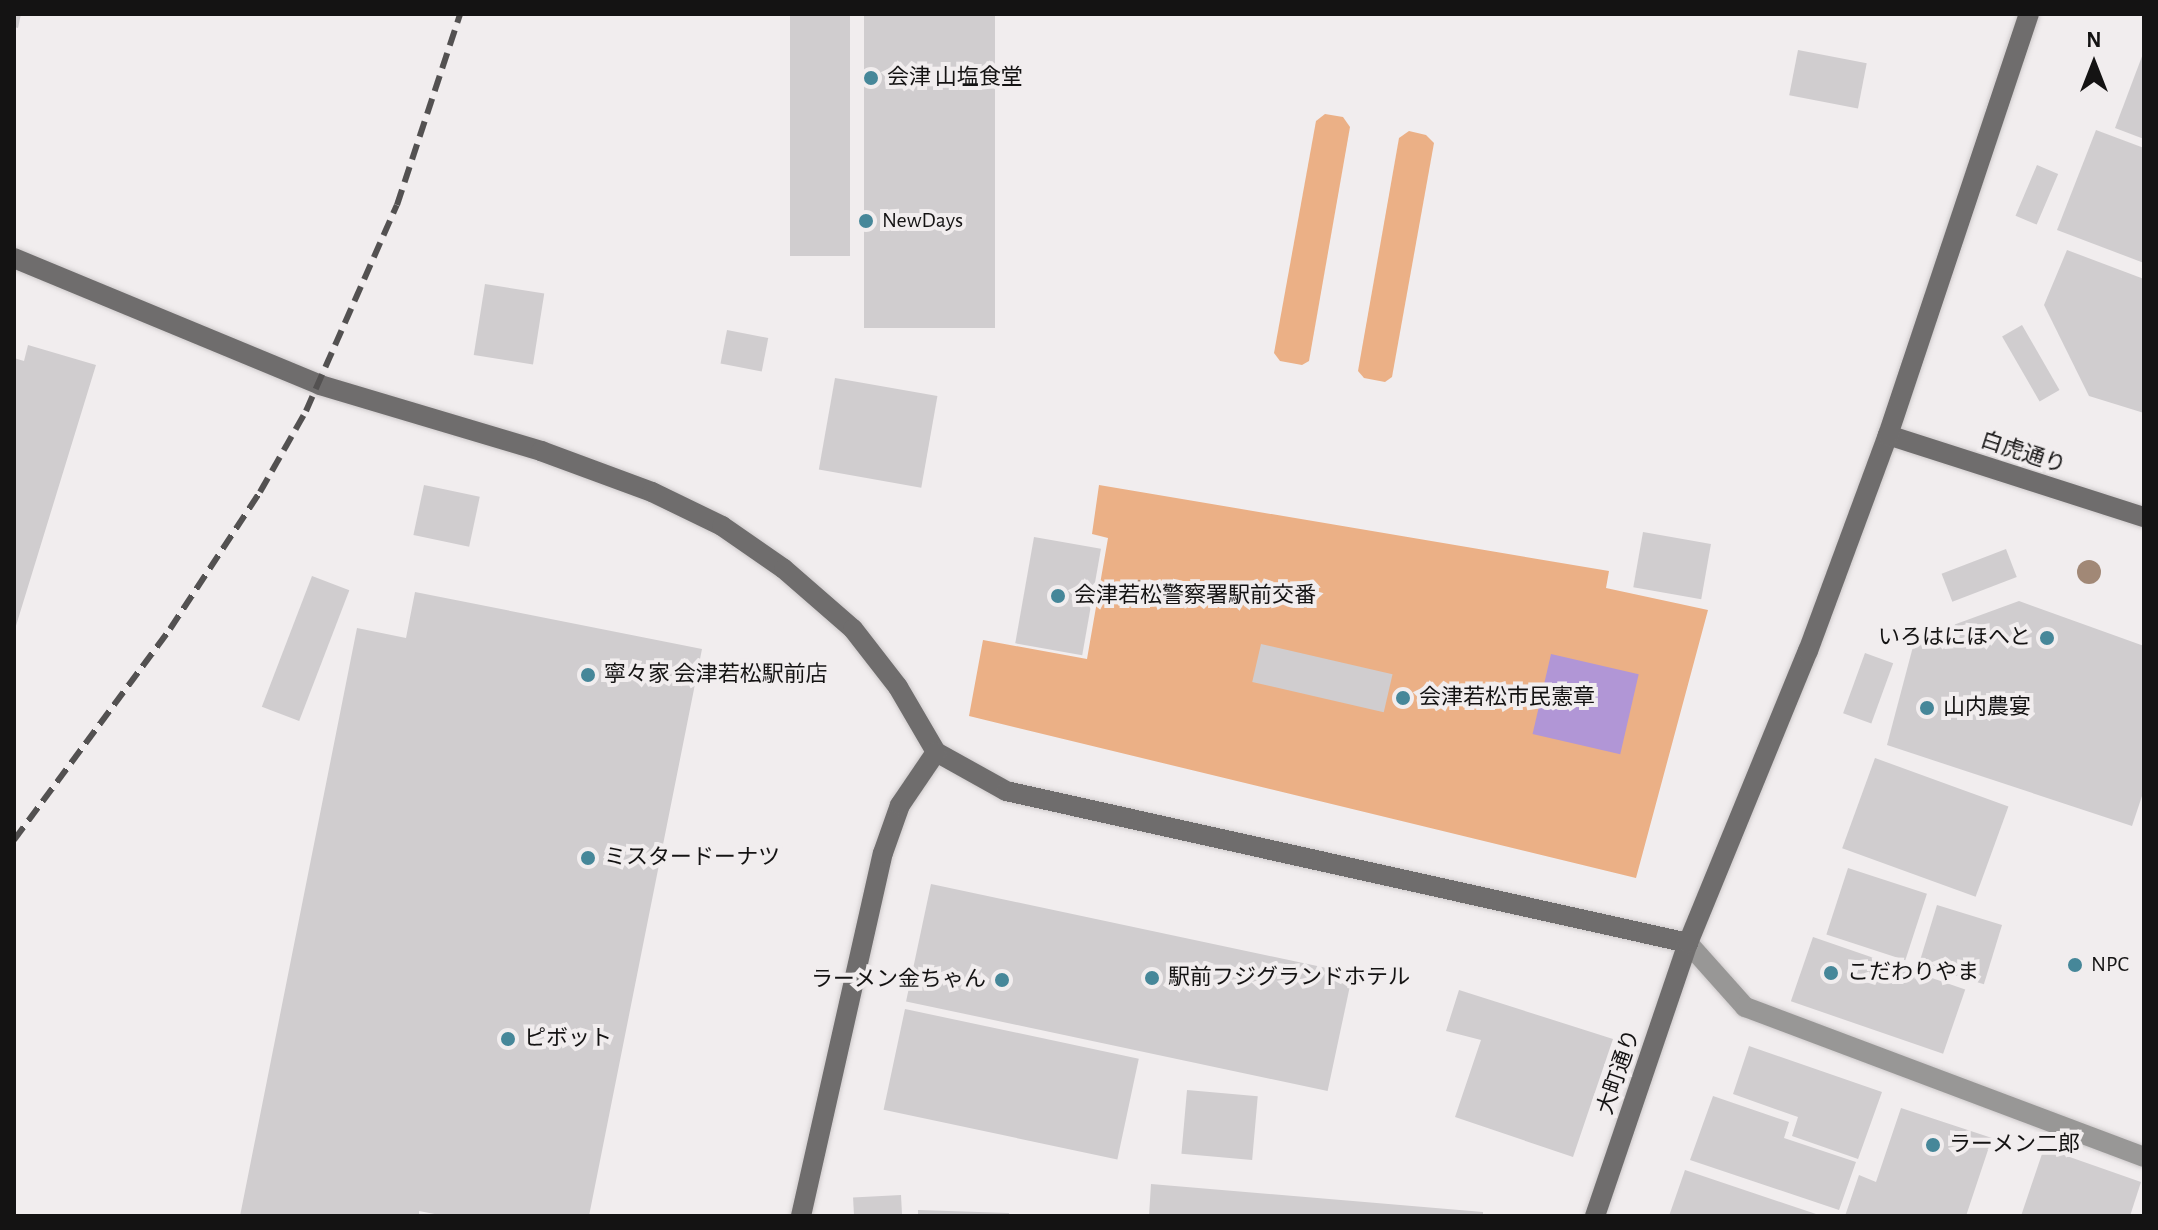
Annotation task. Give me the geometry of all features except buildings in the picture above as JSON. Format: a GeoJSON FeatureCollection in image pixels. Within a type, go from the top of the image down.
{"type":"FeatureCollection","features":[{"type":"Feature","properties":{"kind":"street","name":"大町通り"},"geometry":{"type":"LineString","coordinates":[[1595,1216],[1688,943],[1808,651],[1888,435],[2029,14]]}},
{"type":"Feature","properties":{"kind":"street"},"geometry":{"type":"LineString","coordinates":[[14,258],[320,385],[541,451],[652,492],[722,526],[784,569],[853,629],[898,687],[936,752],[1006,791],[1688,943],[1745,1007],[2144,1157]]}},
{"type":"Feature","properties":{"kind":"street","name":"白虎通り"},"geometry":{"type":"LineString","coordinates":[[1888,435],[2144,517]]}},
{"type":"Feature","properties":{"kind":"street"},"geometry":{"type":"LineString","coordinates":[[801,1216],[883,853],[900,805],[936,752]]}},
{"type":"Feature","properties":{"kind":"shaded area"},"geometry":{"type":"Polygon","coordinates":[[[1325,114],[1343,117],[1350,127],[1309,361],[1302,365],[1280,361],[1274,353],[1316,121],[1325,114]]]}},
{"type":"Feature","properties":{"kind":"shaded area"},"geometry":{"type":"Polygon","coordinates":[[[1409,131],[1426,135],[1434,143],[1392,377],[1385,382],[1364,378],[1358,371],[1399,138],[1409,131]]]}},
{"type":"Feature","properties":{"kind":"shaded area"},"geometry":{"type":"Polygon","coordinates":[[[1099,485],[1609,571],[1606,588],[1708,610],[1636,878],[969,716],[983,640],[1087,659],[1108,538],[1092,534],[1099,485]]]}},
{"type":"Feature","properties":{"kind":"shaded area"},"geometry":{"type":"Polygon","coordinates":[[[1551,654],[1639,674],[1620,754],[1533,734],[1551,654]]]}},
{"type":"Feature","properties":{"kind":"railway"},"geometry":{"type":"LineString","coordinates":[[14,840],[170,629],[260,492],[306,411],[397,205],[460,14]]}},
{"type":"Feature","properties":{"kind":"place","name":"会津 山塩食堂"},"geometry":{"type":"Point","coordinates":[871,78]}},
{"type":"Feature","properties":{"kind":"place","name":"NewDays"},"geometry":{"type":"Point","coordinates":[866,221]}},
{"type":"Feature","properties":{"kind":"place","name":"会津若松警察署駅前交番"},"geometry":{"type":"Point","coordinates":[1058,596]}},
{"type":"Feature","properties":{"kind":"place","name":"いろはにほへと"},"geometry":{"type":"Point","coordinates":[2047,638]}},
{"type":"Feature","properties":{"kind":"place","name":"寧々家 会津若松駅前店"},"geometry":{"type":"Point","coordinates":[588,675]}},
{"type":"Feature","properties":{"kind":"place","name":"会津若松市民憲章"},"geometry":{"type":"Point","coordinates":[1403,698]}},
{"type":"Feature","properties":{"kind":"place","name":"山内農宴"},"geometry":{"type":"Point","coordinates":[1927,708]}},
{"type":"Feature","properties":{"kind":"place","name":"ミスタードーナツ"},"geometry":{"type":"Point","coordinates":[588,858]}},
{"type":"Feature","properties":{"kind":"place","name":"NPC"},"geometry":{"type":"Point","coordinates":[2075,965]}},
{"type":"Feature","properties":{"kind":"place","name":"こだわりやま"},"geometry":{"type":"Point","coordinates":[1831,973]}},
{"type":"Feature","properties":{"kind":"place","name":"駅前フジグランドホテル"},"geometry":{"type":"Point","coordinates":[1152,978]}},
{"type":"Feature","properties":{"kind":"place","name":"ラーメン金ちゃん"},"geometry":{"type":"Point","coordinates":[1002,980]}},
{"type":"Feature","properties":{"kind":"place","name":"ピボット"},"geometry":{"type":"Point","coordinates":[508,1039]}},
{"type":"Feature","properties":{"kind":"place","name":"ラーメン二郎"},"geometry":{"type":"Point","coordinates":[1933,1145]}}]}
